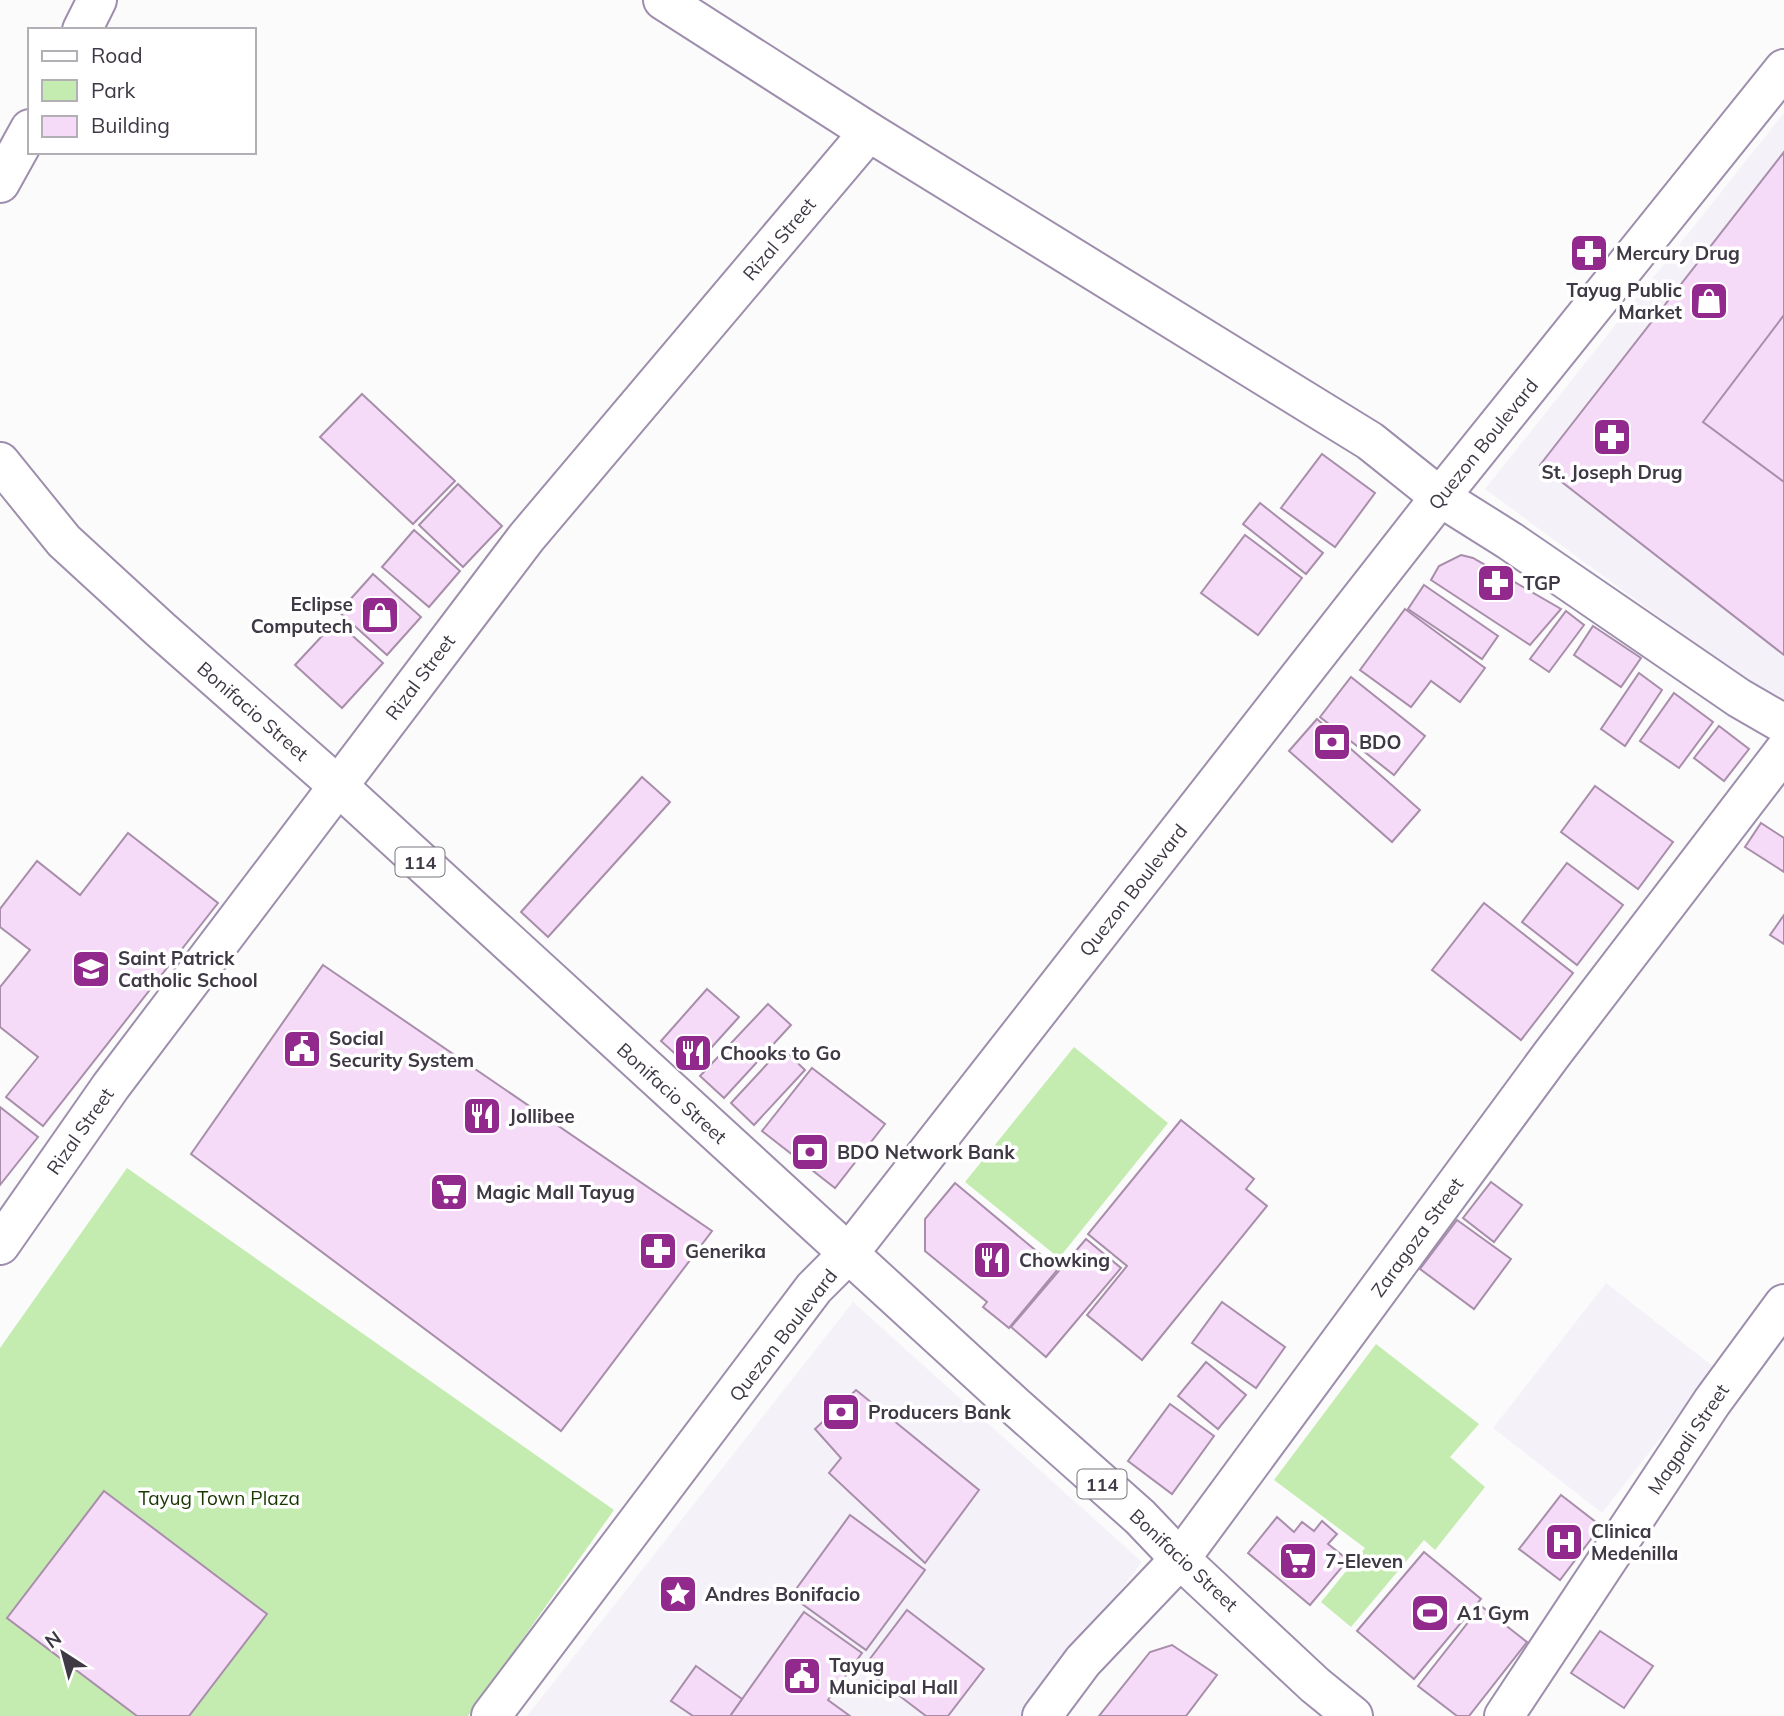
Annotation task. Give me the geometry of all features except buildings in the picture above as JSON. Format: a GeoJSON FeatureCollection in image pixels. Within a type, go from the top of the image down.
{"type":"FeatureCollection","features":[{"type":"Feature","properties":{"kind":"street"},"geometry":{"type":"LineString","coordinates":[[83,28],[97,0]]}},
{"type":"Feature","properties":{"kind":"street"},"geometry":{"type":"LineString","coordinates":[[663,0],[869,132],[1370,441],[1440,497],[1510,541],[1739,698],[1784,724]]}},
{"type":"Feature","properties":{"kind":"street","name":"Quezon Boulevard"},"geometry":{"type":"LineString","coordinates":[[491,1716],[814,1288],[849,1253],[1440,497],[1784,69]]}},
{"type":"Feature","properties":{"kind":"street","name":"Rizal Street"},"geometry":{"type":"LineString","coordinates":[[0,1245],[111,1086],[526,538],[869,132]]}},
{"type":"Feature","properties":{"kind":"street"},"geometry":{"type":"LineString","coordinates":[[0,183],[28,133]]}},
{"type":"Feature","properties":{"kind":"street","name":"Bonifacio Street"},"geometry":{"type":"LineString","coordinates":[[0,462],[64,541],[161,631],[337,785],[1014,1405],[1140,1517],[1180,1559],[1315,1685],[1353,1716]]}},
{"type":"Feature","properties":{"kind":"street","name":"Zaragoza Street"},"geometry":{"type":"LineString","coordinates":[[1042,1716],[1083,1661],[1180,1559],[1552,1054],[1784,751]]}},
{"type":"Feature","properties":{"kind":"street","name":"Magpali Street"},"geometry":{"type":"LineString","coordinates":[[1504,1716],[1712,1402],[1784,1304]]}},
{"type":"Feature","properties":{"kind":"shaded area","name":"Tayug Public Market"},"geometry":{"type":"Polygon","coordinates":[[[1784,113],[1784,709],[1485,489],[1784,113]]]}},
{"type":"Feature","properties":{"kind":"shaded area"},"geometry":{"type":"Polygon","coordinates":[[[1606,1283],[1715,1368],[1602,1513],[1493,1428],[1606,1283]]]}},
{"type":"Feature","properties":{"kind":"shaded area"},"geometry":{"type":"Polygon","coordinates":[[[853,1302],[1142,1562],[1027,1716],[527,1716],[853,1302]]]}},
{"type":"Feature","properties":{"kind":"green space"},"geometry":{"type":"Polygon","coordinates":[[[1074,1047],[1168,1123],[1059,1258],[965,1182],[1074,1047]]]}},
{"type":"Feature","properties":{"kind":"green space","name":"Tayug Town Plaza"},"geometry":{"type":"Polygon","coordinates":[[[127,1168],[614,1510],[468,1716],[0,1716],[0,1348],[127,1168]]]}},
{"type":"Feature","properties":{"kind":"green space"},"geometry":{"type":"Polygon","coordinates":[[[1376,1344],[1479,1424],[1450,1457],[1485,1487],[1435,1550],[1424,1540],[1351,1627],[1321,1602],[1365,1548],[1274,1480],[1376,1344]]]}},
{"type":"Feature","properties":{"kind":"place","name":"Mercury Drug"},"geometry":{"type":"Point","coordinates":[1589,253]}},
{"type":"Feature","properties":{"kind":"place","name":"Tayug Public Market"},"geometry":{"type":"Point","coordinates":[1709,301]}},
{"type":"Feature","properties":{"kind":"place","name":"St. Joseph Drug"},"geometry":{"type":"Point","coordinates":[1612,437]}},
{"type":"Feature","properties":{"kind":"place","name":"TGP"},"geometry":{"type":"Point","coordinates":[1496,583]}},
{"type":"Feature","properties":{"kind":"place","name":"Eclipse Computech"},"geometry":{"type":"Point","coordinates":[380,615]}},
{"type":"Feature","properties":{"kind":"place","name":"BDO"},"geometry":{"type":"Point","coordinates":[1332,742]}},
{"type":"Feature","properties":{"kind":"place","name":"Saint Patrick Catholic School"},"geometry":{"type":"Point","coordinates":[91,969]}},
{"type":"Feature","properties":{"kind":"place","name":"Social Security System"},"geometry":{"type":"Point","coordinates":[302,1049]}},
{"type":"Feature","properties":{"kind":"place","name":"Chooks to Go"},"geometry":{"type":"Point","coordinates":[693,1053]}},
{"type":"Feature","properties":{"kind":"place","name":"Jollibee"},"geometry":{"type":"Point","coordinates":[482,1116]}},
{"type":"Feature","properties":{"kind":"place","name":"BDO Network Bank"},"geometry":{"type":"Point","coordinates":[810,1152]}},
{"type":"Feature","properties":{"kind":"place","name":"Magic Mall Tayug"},"geometry":{"type":"Point","coordinates":[449,1192]}},
{"type":"Feature","properties":{"kind":"place","name":"Generika"},"geometry":{"type":"Point","coordinates":[658,1251]}},
{"type":"Feature","properties":{"kind":"place","name":"Chowking"},"geometry":{"type":"Point","coordinates":[992,1260]}},
{"type":"Feature","properties":{"kind":"place","name":"Producers Bank"},"geometry":{"type":"Point","coordinates":[841,1412]}},
{"type":"Feature","properties":{"kind":"place","name":"Clinica Medenilla"},"geometry":{"type":"Point","coordinates":[1564,1542]}},
{"type":"Feature","properties":{"kind":"place","name":"7-Eleven"},"geometry":{"type":"Point","coordinates":[1298,1561]}},
{"type":"Feature","properties":{"kind":"place","name":"Andres Bonifacio"},"geometry":{"type":"Point","coordinates":[678,1594]}},
{"type":"Feature","properties":{"kind":"place","name":"A1 Gym"},"geometry":{"type":"Point","coordinates":[1430,1613]}},
{"type":"Feature","properties":{"kind":"place","name":"Tayug Municipal Hall"},"geometry":{"type":"Point","coordinates":[802,1676]}}]}
